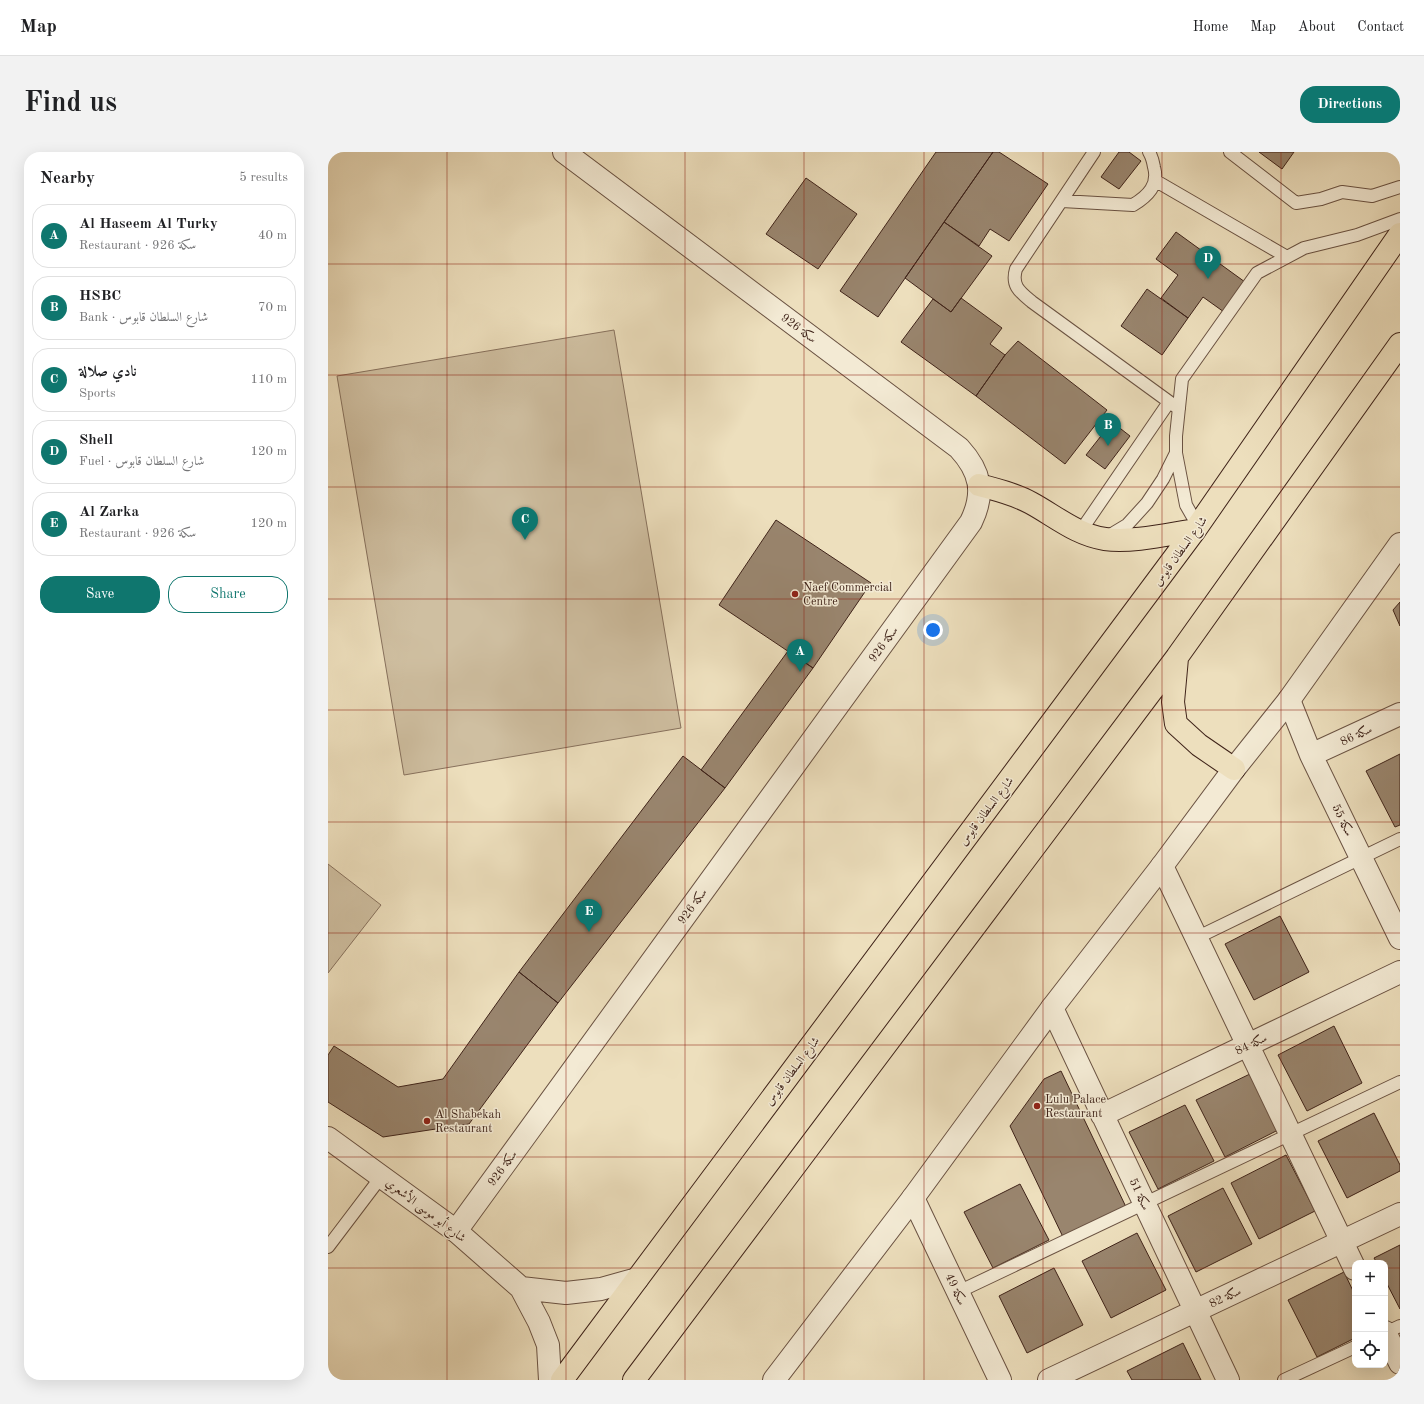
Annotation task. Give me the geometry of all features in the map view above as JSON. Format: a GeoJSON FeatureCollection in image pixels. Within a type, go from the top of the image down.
{"type":"FeatureCollection","features":[{"type":"Feature","properties":{"kind":"highway","name":"شارع السلطان قابوس"},"geometry":{"type":"LineString","coordinates":[[562,1380],[1197,528],[1400,234]]}},
{"type":"Feature","properties":{"kind":"highway"},"geometry":{"type":"LineString","coordinates":[[634,1380],[1177,658],[1400,344]]}},
{"type":"Feature","properties":{"kind":"highway"},"geometry":{"type":"LineString","coordinates":[[979,485],[1015,496],[1080,532],[1104,539],[1126,540],[1197,528]]}},
{"type":"Feature","properties":{"kind":"highway"},"geometry":{"type":"LineString","coordinates":[[1177,658],[1173,702],[1176,724],[1199,745],[1234,769]]}},
{"type":"Feature","properties":{"kind":"street","name":"سكة 926"},"geometry":{"type":"LineString","coordinates":[[456,1231],[971,522],[980,498],[976,471],[969,459],[959,448],[564,152]]}},
{"type":"Feature","properties":{"kind":"street"},"geometry":{"type":"LineString","coordinates":[[779,1378],[1052,1008],[1162,866],[1234,769],[1289,700],[1400,544]]}},
{"type":"Feature","properties":{"kind":"street","name":"سكة 55"},"geometry":{"type":"LineString","coordinates":[[1289,700],[1311,755],[1400,938]]}},
{"type":"Feature","properties":{"kind":"street","name":"سكة 86"},"geometry":{"type":"LineString","coordinates":[[1311,755],[1400,714]]}},
{"type":"Feature","properties":{"kind":"street"},"geometry":{"type":"LineString","coordinates":[[1162,866],[1352,1263]]}},
{"type":"Feature","properties":{"kind":"street","name":"سكة 84"},"geometry":{"type":"LineString","coordinates":[[1102,1115],[1400,972]]}},
{"type":"Feature","properties":{"kind":"street","name":"سكة 51"},"geometry":{"type":"LineString","coordinates":[[1052,1008],[1228,1380]]}},
{"type":"Feature","properties":{"kind":"street","name":"شارع أبو موسى الأشعري"},"geometry":{"type":"LineString","coordinates":[[328,1138],[456,1231],[521,1288],[539,1322],[548,1344],[550,1380]]}},
{"type":"Feature","properties":{"kind":"street","name":"سكة 49"},"geometry":{"type":"LineString","coordinates":[[913,1198],[1000,1380]]}},
{"type":"Feature","properties":{"kind":"street","name":"سكة 82"},"geometry":{"type":"LineString","coordinates":[[1049,1380],[1400,1214]]}},
{"type":"Feature","properties":{"kind":"street"},"geometry":{"type":"LineString","coordinates":[[521,1288],[566,1294],[601,1289],[637,1279]]}},
{"type":"Feature","properties":{"kind":"street"},"geometry":{"type":"LineString","coordinates":[[1388,1339],[1400,1363]]}},
{"type":"Feature","properties":{"kind":"lane"},"geometry":{"type":"LineString","coordinates":[[1094,152],[1016,269],[1013,278],[1017,289],[1032,302],[1174,405]]}},
{"type":"Feature","properties":{"kind":"lane"},"geometry":{"type":"LineString","coordinates":[[1062,201],[1133,205],[1142,200],[1151,191],[1156,181],[1156,172],[1152,156],[1149,152]]}},
{"type":"Feature","properties":{"kind":"lane"},"geometry":{"type":"LineString","coordinates":[[1230,152],[1296,203],[1321,199],[1342,192],[1372,196],[1400,187]]}},
{"type":"Feature","properties":{"kind":"lane"},"geometry":{"type":"LineString","coordinates":[[1156,181],[1287,257]]}},
{"type":"Feature","properties":{"kind":"lane"},"geometry":{"type":"LineString","coordinates":[[1080,532],[1174,405],[1182,379],[1257,273],[1304,248],[1356,235],[1400,219]]}},
{"type":"Feature","properties":{"kind":"lane"},"geometry":{"type":"LineString","coordinates":[[1174,405],[1176,453],[1186,505],[1197,528]]}},
{"type":"Feature","properties":{"kind":"lane"},"geometry":{"type":"LineString","coordinates":[[1104,539],[1127,525],[1147,504],[1163,479],[1176,453]]}},
{"type":"Feature","properties":{"kind":"lane"},"geometry":{"type":"LineString","coordinates":[[1196,938],[1400,838]]}},
{"type":"Feature","properties":{"kind":"lane"},"geometry":{"type":"LineString","coordinates":[[958,1292],[1400,1082]]}},
{"type":"Feature","properties":{"kind":"lane"},"geometry":{"type":"LineString","coordinates":[[328,1247],[381,1177]]}},
{"type":"Feature","properties":{"kind":"lane"},"geometry":{"type":"LineString","coordinates":[[1387,1332],[1400,1326]]}},
{"type":"Feature","properties":{"kind":"lane"},"geometry":{"type":"LineString","coordinates":[[1284,1380],[1352,1348]]}},
{"type":"Feature","properties":{"kind":"shaded area"},"geometry":{"type":"Polygon","coordinates":[[[614,330],[681,728],[404,775],[337,376],[614,330]]]}},
{"type":"Feature","properties":{"kind":"shaded area"},"geometry":{"type":"Polygon","coordinates":[[[328,864],[381,905],[328,973],[328,864]]]}},
{"type":"Feature","properties":{"kind":"building"},"geometry":{"type":"Polygon","coordinates":[[[936,152],[993,152],[878,317],[840,291],[936,152]]]}},
{"type":"Feature","properties":{"kind":"building"},"geometry":{"type":"Polygon","coordinates":[[[993,152],[999,152],[1048,184],[1009,241],[990,229],[979,246],[944,222],[993,152]]]}},
{"type":"Feature","properties":{"kind":"building"},"geometry":{"type":"Polygon","coordinates":[[[1119,152],[1129,152],[1141,161],[1119,189],[1101,177],[1119,152]]]}},
{"type":"Feature","properties":{"kind":"building"},"geometry":{"type":"Polygon","coordinates":[[[1259,152],[1294,152],[1282,169],[1259,152]]]}},
{"type":"Feature","properties":{"kind":"building"},"geometry":{"type":"Polygon","coordinates":[[[806,178],[857,214],[818,269],[766,234],[806,178]]]}},
{"type":"Feature","properties":{"kind":"building"},"geometry":{"type":"Polygon","coordinates":[[[944,222],[992,256],[951,312],[905,278],[944,222]]]}},
{"type":"Feature","properties":{"kind":"building"},"geometry":{"type":"Polygon","coordinates":[[[1176,232],[1245,282],[1224,312],[1203,297],[1188,318],[1161,298],[1178,275],[1156,259],[1176,232]]]}},
{"type":"Feature","properties":{"kind":"building"},"geometry":{"type":"Polygon","coordinates":[[[1147,289],[1188,318],[1162,355],[1121,326],[1147,289]]]}},
{"type":"Feature","properties":{"kind":"building"},"geometry":{"type":"Polygon","coordinates":[[[961,298],[1002,328],[990,344],[1005,355],[976,396],[901,342],[933,299],[951,312],[961,298]]]}},
{"type":"Feature","properties":{"kind":"building"},"geometry":{"type":"Polygon","coordinates":[[[1018,341],[1107,410],[1065,464],[976,396],[1005,355],[1018,341]]]}},
{"type":"Feature","properties":{"kind":"building"},"geometry":{"type":"Polygon","coordinates":[[[1112,422],[1130,436],[1105,469],[1086,455],[1112,422]]]}},
{"type":"Feature","properties":{"kind":"building","name":"Naef Commercial Centre"},"geometry":{"type":"Polygon","coordinates":[[[776,520],[871,583],[813,668],[719,605],[776,520]]]}},
{"type":"Feature","properties":{"kind":"building"},"geometry":{"type":"Polygon","coordinates":[[[1400,602],[1400,626],[1393,610],[1400,602]]]}},
{"type":"Feature","properties":{"kind":"building"},"geometry":{"type":"Polygon","coordinates":[[[788,651],[813,668],[725,788],[701,770],[788,651]]]}},
{"type":"Feature","properties":{"kind":"building"},"geometry":{"type":"Polygon","coordinates":[[[1400,754],[1400,825],[1395,827],[1366,771],[1400,754]]]}},
{"type":"Feature","properties":{"kind":"building"},"geometry":{"type":"Polygon","coordinates":[[[683,756],[725,788],[558,1003],[519,972],[683,756]]]}},
{"type":"Feature","properties":{"kind":"building"},"geometry":{"type":"Polygon","coordinates":[[[1280,916],[1309,972],[1254,1000],[1225,944],[1280,916]]]}},
{"type":"Feature","properties":{"kind":"building"},"geometry":{"type":"Polygon","coordinates":[[[519,972],[558,1003],[469,1124],[383,1137],[328,1102],[328,1055],[334,1046],[398,1087],[443,1079],[519,972]]]}},
{"type":"Feature","properties":{"kind":"building"},"geometry":{"type":"Polygon","coordinates":[[[1334,1026],[1362,1083],[1307,1111],[1278,1055],[1334,1026]]]}},
{"type":"Feature","properties":{"kind":"building"},"geometry":{"type":"Polygon","coordinates":[[[1061,1071],[1126,1207],[1063,1237],[1010,1126],[1044,1079],[1061,1071]]]}},
{"type":"Feature","properties":{"kind":"building"},"geometry":{"type":"Polygon","coordinates":[[[1252,1073],[1280,1129],[1225,1157],[1196,1100],[1252,1073]]]}},
{"type":"Feature","properties":{"kind":"building"},"geometry":{"type":"Polygon","coordinates":[[[1185,1105],[1214,1161],[1158,1189],[1129,1132],[1185,1105]]]}},
{"type":"Feature","properties":{"kind":"building"},"geometry":{"type":"Polygon","coordinates":[[[1374,1113],[1400,1165],[1400,1171],[1347,1198],[1318,1141],[1374,1113]]]}},
{"type":"Feature","properties":{"kind":"building"},"geometry":{"type":"Polygon","coordinates":[[[1286,1155],[1315,1211],[1259,1239],[1231,1183],[1286,1155]]]}},
{"type":"Feature","properties":{"kind":"building"},"geometry":{"type":"Polygon","coordinates":[[[1020,1184],[1049,1240],[993,1268],[964,1212],[1020,1184]]]}},
{"type":"Feature","properties":{"kind":"building"},"geometry":{"type":"Polygon","coordinates":[[[1223,1188],[1252,1244],[1196,1272],[1168,1216],[1223,1188]]]}},
{"type":"Feature","properties":{"kind":"building"},"geometry":{"type":"Polygon","coordinates":[[[1137,1233],[1166,1290],[1111,1318],[1082,1261],[1137,1233]]]}},
{"type":"Feature","properties":{"kind":"building"},"geometry":{"type":"Polygon","coordinates":[[[1400,1245],[1400,1309],[1388,1286],[1388,1260],[1375,1260],[1374,1258],[1400,1245]]]}},
{"type":"Feature","properties":{"kind":"building"},"geometry":{"type":"Polygon","coordinates":[[[1054,1268],[1083,1325],[1027,1353],[999,1296],[1054,1268]]]}},
{"type":"Feature","properties":{"kind":"building"},"geometry":{"type":"Polygon","coordinates":[[[1344,1272],[1352,1289],[1352,1340],[1317,1357],[1288,1300],[1344,1272]]]}},
{"type":"Feature","properties":{"kind":"building"},"geometry":{"type":"Polygon","coordinates":[[[1183,1343],[1201,1380],[1132,1380],[1127,1371],[1183,1343]]]}},
{"type":"Feature","properties":{"kind":"place","name":"Shell"},"geometry":{"type":"Point","coordinates":[1208,279]}},
{"type":"Feature","properties":{"kind":"place","name":"HSBC"},"geometry":{"type":"Point","coordinates":[1108,446]}},
{"type":"Feature","properties":{"kind":"place","name":"نادي صلالة"},"geometry":{"type":"Point","coordinates":[525,540]}},
{"type":"Feature","properties":{"kind":"place","name":"Naef Commercial Centre"},"geometry":{"type":"Point","coordinates":[795,594]}},
{"type":"Feature","properties":{"kind":"place","name":"Al Haseem Al Turky"},"geometry":{"type":"Point","coordinates":[800,672]}},
{"type":"Feature","properties":{"kind":"place","name":"Al Zarka"},"geometry":{"type":"Point","coordinates":[589,932]}},
{"type":"Feature","properties":{"kind":"place","name":"Lulu Palace Restaurant"},"geometry":{"type":"Point","coordinates":[1037,1106]}},
{"type":"Feature","properties":{"kind":"place","name":"Al Shabekah Restaurant"},"geometry":{"type":"Point","coordinates":[427,1121]}}]}
